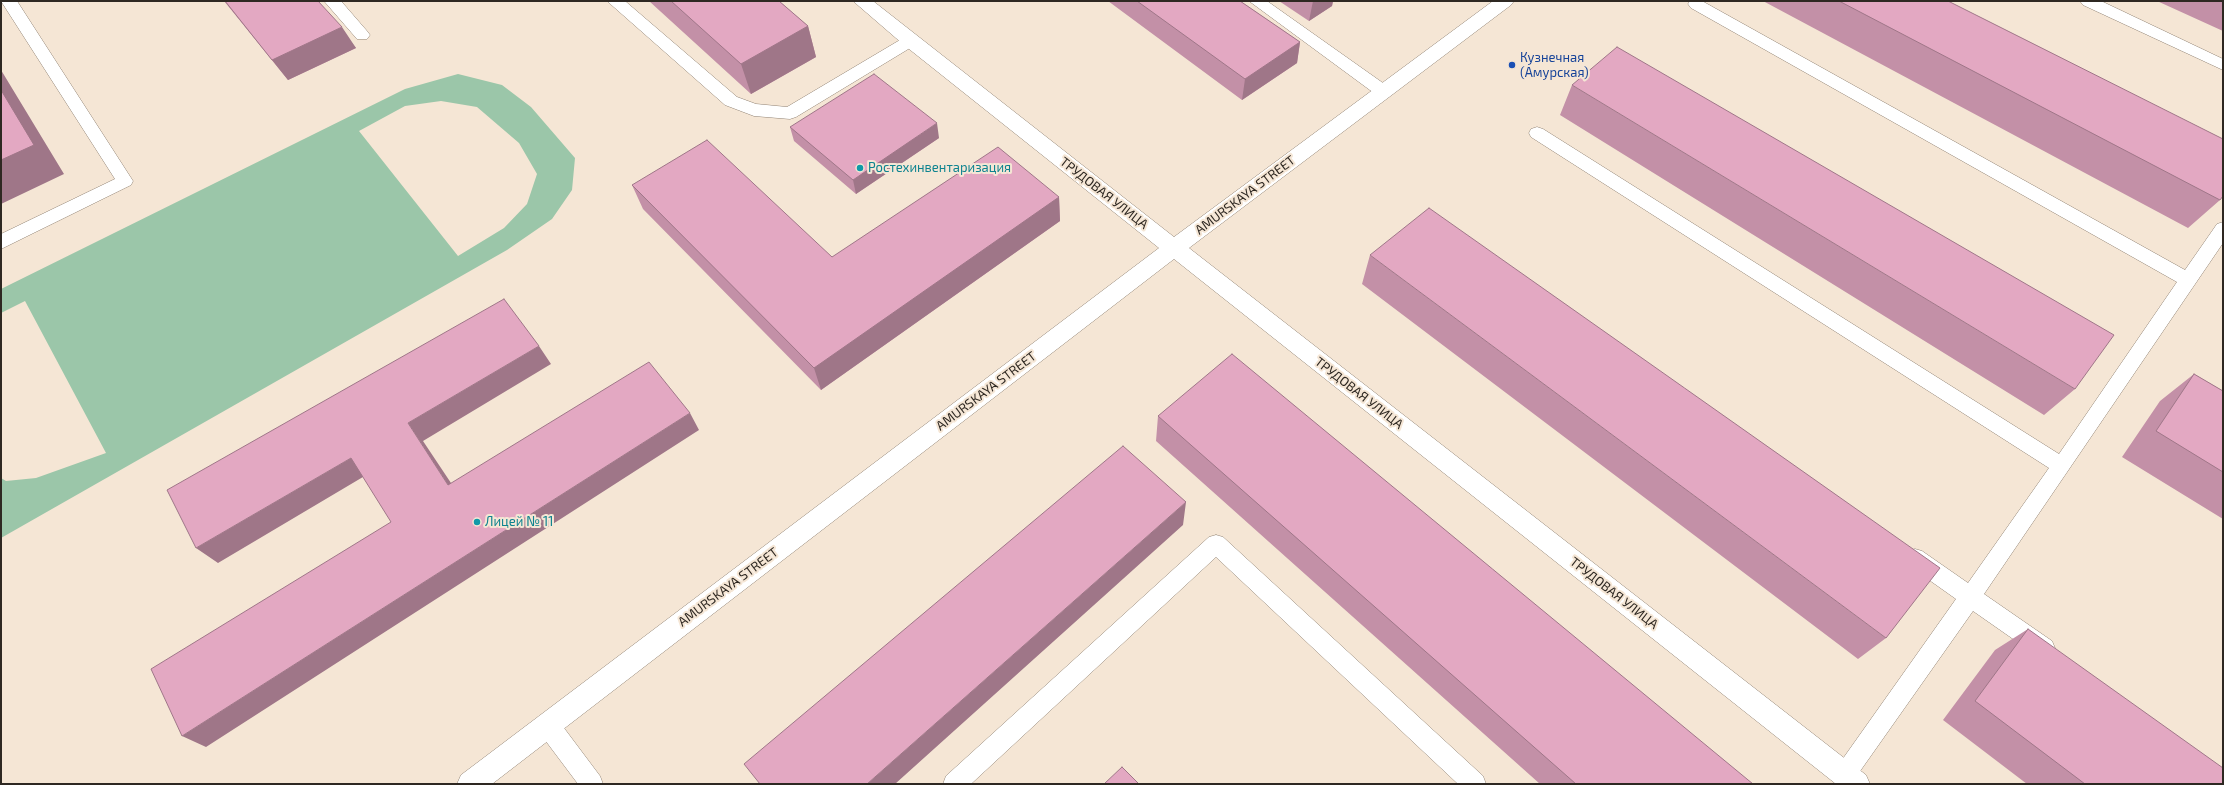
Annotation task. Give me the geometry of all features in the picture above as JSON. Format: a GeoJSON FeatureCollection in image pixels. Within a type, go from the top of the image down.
{"type":"FeatureCollection","features":[{"type":"Feature","properties":{"kind":"street","name":"ТРУДОВАЯ УЛИЦА"},"geometry":{"type":"LineString","coordinates":[[862,1],[910,41],[1851,780]]}},
{"type":"Feature","properties":{"kind":"street","name":"AMURSKAYA STREET"},"geometry":{"type":"LineString","coordinates":[[470,784],[1174,248],[1505,1]]}},
{"type":"Feature","properties":{"kind":"lane"},"geometry":{"type":"LineString","coordinates":[[1,242],[125,181],[9,1]]}},
{"type":"Feature","properties":{"kind":"lane"},"geometry":{"type":"LineString","coordinates":[[332,1],[362,34]]}},
{"type":"Feature","properties":{"kind":"lane"},"geometry":{"type":"LineString","coordinates":[[615,1],[731,102],[754,110],[790,113],[910,41]]}},
{"type":"Feature","properties":{"kind":"lane"},"geometry":{"type":"LineString","coordinates":[[1257,1],[1384,92]]}},
{"type":"Feature","properties":{"kind":"lane"},"geometry":{"type":"LineString","coordinates":[[2088,1],[2223,64]]}},
{"type":"Feature","properties":{"kind":"lane"},"geometry":{"type":"LineString","coordinates":[[1696,4],[2188,280]]}},
{"type":"Feature","properties":{"kind":"lane"},"geometry":{"type":"LineString","coordinates":[[1537,133],[2062,466]]}},
{"type":"Feature","properties":{"kind":"lane"},"geometry":{"type":"LineString","coordinates":[[1851,780],[1969,596],[2062,466],[2223,229]]}},
{"type":"Feature","properties":{"kind":"lane"},"geometry":{"type":"LineString","coordinates":[[954,784],[1216,544],[1475,784]]}},
{"type":"Feature","properties":{"kind":"lane"},"geometry":{"type":"LineString","coordinates":[[1898,546],[2060,660]]}},
{"type":"Feature","properties":{"kind":"lane"},"geometry":{"type":"LineString","coordinates":[[547,724],[592,784]]}},
{"type":"Feature","properties":{"kind":"green space"},"geometry":{"type":"Polygon","coordinates":[[[458,74],[502,85],[531,107],[575,158],[572,190],[552,219],[507,250],[1,538],[1,478],[6,481],[36,478],[106,453],[25,301],[1,313],[1,289],[405,89],[458,74]],[[441,101],[405,106],[359,131],[458,256],[504,228],[527,204],[537,174],[519,143],[477,107],[441,101]]]}},
{"type":"Feature","properties":{"kind":"building"},"geometry":{"type":"Polygon","coordinates":[[[225,1],[318,1],[342,27],[272,60],[225,1]]]}},
{"type":"Feature","properties":{"kind":"building"},"geometry":{"type":"Polygon","coordinates":[[[671,1],[779,1],[808,26],[741,64],[671,1]]]}},
{"type":"Feature","properties":{"kind":"building"},"geometry":{"type":"Polygon","coordinates":[[[1137,1],[1240,1],[1300,42],[1245,79],[1137,1]]]}},
{"type":"Feature","properties":{"kind":"building"},"geometry":{"type":"Polygon","coordinates":[[[1839,1],[1948,1],[2223,139],[2223,196],[2220,200],[1839,1]]]}},
{"type":"Feature","properties":{"kind":"building"},"geometry":{"type":"Polygon","coordinates":[[[1617,47],[2114,335],[2075,389],[1572,85],[1617,47]]]}},
{"type":"Feature","properties":{"kind":"building","name":"Ростехинвентаризация"},"geometry":{"type":"Polygon","coordinates":[[[874,74],[937,123],[853,180],[790,127],[874,74]]]}},
{"type":"Feature","properties":{"kind":"building"},"geometry":{"type":"Polygon","coordinates":[[[1,90],[34,145],[1,160],[1,90]]]}},
{"type":"Feature","properties":{"kind":"building"},"geometry":{"type":"Polygon","coordinates":[[[707,140],[832,257],[998,147],[1059,197],[814,368],[632,185],[707,140]]]}},
{"type":"Feature","properties":{"kind":"building"},"geometry":{"type":"Polygon","coordinates":[[[1429,208],[1940,568],[1886,638],[1370,255],[1429,208]]]}},
{"type":"Feature","properties":{"kind":"building","name":"Лицей № 11"},"geometry":{"type":"Polygon","coordinates":[[[504,299],[539,346],[408,423],[448,485],[649,362],[690,413],[182,736],[151,669],[391,522],[351,458],[196,548],[167,490],[504,299]]]}},
{"type":"Feature","properties":{"kind":"building"},"geometry":{"type":"Polygon","coordinates":[[[1232,354],[1753,784],[1576,784],[1158,416],[1232,354]]]}},
{"type":"Feature","properties":{"kind":"building"},"geometry":{"type":"Polygon","coordinates":[[[2194,374],[2223,391],[2223,472],[2156,431],[2194,374]]]}},
{"type":"Feature","properties":{"kind":"building"},"geometry":{"type":"Polygon","coordinates":[[[1123,446],[1186,502],[867,784],[760,784],[744,764],[1123,446]]]}},
{"type":"Feature","properties":{"kind":"building"},"geometry":{"type":"Polygon","coordinates":[[[2028,629],[2223,768],[2223,784],[2085,784],[1975,701],[2028,629]]]}},
{"type":"Feature","properties":{"kind":"building"},"geometry":{"type":"Polygon","coordinates":[[[1122,767],[1139,784],[1104,784],[1122,767]]]}},
{"type":"Feature","properties":{"kind":"place","name":"Кузнечная (Амурская)"},"geometry":{"type":"Point","coordinates":[1512,65]}},
{"type":"Feature","properties":{"kind":"place","name":"Ростехинвентаризация"},"geometry":{"type":"Point","coordinates":[860,168]}},
{"type":"Feature","properties":{"kind":"place","name":"Лицей № 11"},"geometry":{"type":"Point","coordinates":[477,522]}}]}
